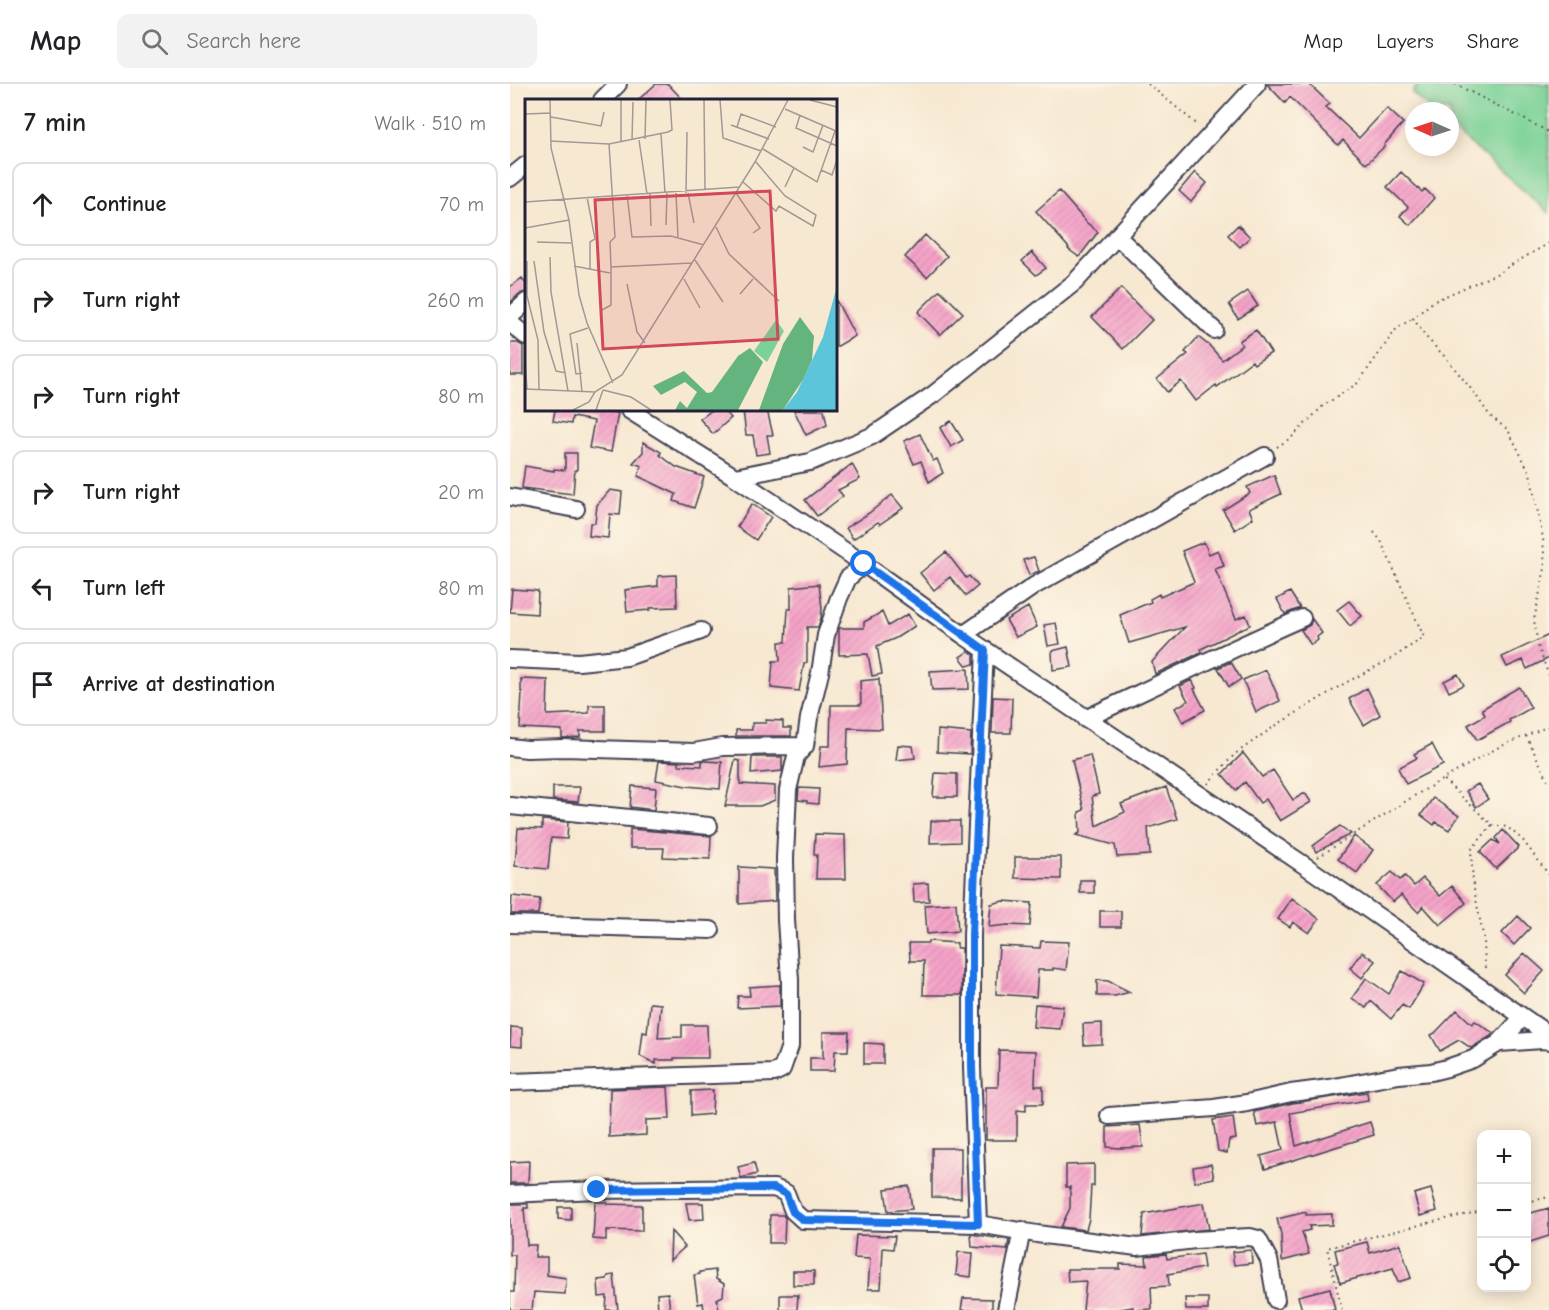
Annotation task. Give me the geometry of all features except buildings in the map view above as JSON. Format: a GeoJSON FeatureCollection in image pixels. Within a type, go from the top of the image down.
{"type":"FeatureCollection","features":[{"type":"Feature","properties":{"kind":"street"},"geometry":{"type":"LineString","coordinates":[[603,99],[618,84]]}},
{"type":"Feature","properties":{"kind":"street"},"geometry":{"type":"LineString","coordinates":[[735,477],[810,462],[872,436],[934,394],[1075,282],[1257,84]]}},
{"type":"Feature","properties":{"kind":"street"},"geometry":{"type":"LineString","coordinates":[[510,178],[525,166]]}},
{"type":"Feature","properties":{"kind":"street"},"geometry":{"type":"LineString","coordinates":[[1118,237],[1214,330]]}},
{"type":"Feature","properties":{"kind":"street"},"geometry":{"type":"LineString","coordinates":[[510,317],[525,303]]}},
{"type":"Feature","properties":{"kind":"street"},"geometry":{"type":"LineString","coordinates":[[510,323],[525,335]]}},
{"type":"Feature","properties":{"kind":"street"},"geometry":{"type":"LineString","coordinates":[[631,411],[735,477],[864,564],[963,635],[1401,931],[1476,986],[1549,1035]]}},
{"type":"Feature","properties":{"kind":"street"},"geometry":{"type":"LineString","coordinates":[[963,635],[1034,586],[1264,456]]}},
{"type":"Feature","properties":{"kind":"street"},"geometry":{"type":"LineString","coordinates":[[510,497],[576,509]]}},
{"type":"Feature","properties":{"kind":"street"},"geometry":{"type":"LineString","coordinates":[[510,1082],[774,1072],[782,1069],[790,1046],[790,980],[785,899],[785,818],[788,790],[796,756],[805,746],[826,635],[848,578],[864,564]]}},
{"type":"Feature","properties":{"kind":"street"},"geometry":{"type":"LineString","coordinates":[[1085,718],[1194,668],[1221,653],[1302,618]]}},
{"type":"Feature","properties":{"kind":"street"},"geometry":{"type":"LineString","coordinates":[[510,659],[579,662],[627,657],[702,631]]}},
{"type":"Feature","properties":{"kind":"street"},"geometry":{"type":"LineString","coordinates":[[978,1224],[972,1067],[972,946],[985,650]]}},
{"type":"Feature","properties":{"kind":"street"},"geometry":{"type":"LineString","coordinates":[[510,747],[694,752],[722,747],[805,746]]}},
{"type":"Feature","properties":{"kind":"street"},"geometry":{"type":"LineString","coordinates":[[510,806],[709,826]]}},
{"type":"Feature","properties":{"kind":"street"},"geometry":{"type":"LineString","coordinates":[[510,924],[711,930]]}},
{"type":"Feature","properties":{"kind":"street"},"geometry":{"type":"LineString","coordinates":[[1109,1116],[1225,1107],[1291,1093],[1431,1072],[1473,1059],[1498,1043],[1523,1017]]}},
{"type":"Feature","properties":{"kind":"street"},"geometry":{"type":"LineString","coordinates":[[1498,1043],[1549,1041]]}},
{"type":"Feature","properties":{"kind":"street"},"geometry":{"type":"LineString","coordinates":[[510,1194],[597,1190],[774,1188],[786,1194],[793,1212],[803,1220],[978,1224],[1137,1247],[1195,1240],[1250,1237],[1258,1239],[1269,1260],[1275,1300]]}},
{"type":"Feature","properties":{"kind":"street"},"geometry":{"type":"LineString","coordinates":[[1006,1310],[1022,1230]]}},
{"type":"Feature","properties":{"kind":"path"},"geometry":{"type":"LineString","coordinates":[[1148,84],[1210,136]]}},
{"type":"Feature","properties":{"kind":"path"},"geometry":{"type":"LineString","coordinates":[[1455,84],[1549,132]]}},
{"type":"Feature","properties":{"kind":"path"},"geometry":{"type":"LineString","coordinates":[[1264,456],[1292,437],[1323,406],[1358,383],[1397,328],[1434,301],[1496,274],[1549,243]]}},
{"type":"Feature","properties":{"kind":"path"},"geometry":{"type":"LineString","coordinates":[[1413,318],[1490,416],[1508,430],[1530,473],[1543,538],[1545,568],[1534,620],[1539,646],[1549,676]]}},
{"type":"Feature","properties":{"kind":"path"},"geometry":{"type":"LineString","coordinates":[[1200,796],[1214,776],[1243,748],[1303,708],[1391,659],[1424,637],[1381,541],[1372,531]]}},
{"type":"Feature","properties":{"kind":"path"},"geometry":{"type":"LineString","coordinates":[[1307,867],[1317,857],[1499,747],[1549,726]]}},
{"type":"Feature","properties":{"kind":"path"},"geometry":{"type":"LineString","coordinates":[[1526,736],[1549,782]]}},
{"type":"Feature","properties":{"kind":"path"},"geometry":{"type":"LineString","coordinates":[[1444,780],[1492,825],[1507,827],[1522,838],[1549,875]]}},
{"type":"Feature","properties":{"kind":"path"},"geometry":{"type":"LineString","coordinates":[[1476,986],[1485,969],[1485,960],[1484,940],[1473,884],[1471,850],[1492,825]]}},
{"type":"Feature","properties":{"kind":"path"},"geometry":{"type":"LineString","coordinates":[[1531,1201],[1549,1197]]}},
{"type":"Feature","properties":{"kind":"path"},"geometry":{"type":"LineString","coordinates":[[1342,1310],[1327,1248],[1477,1213]]}},
{"type":"Feature","properties":{"kind":"green space"},"geometry":{"type":"Polygon","coordinates":[[[1418,84],[1549,84],[1549,213],[1459,134],[1459,102],[1422,102],[1412,93],[1418,84]]]}},
{"type":"Feature","properties":{"kind":"route"},"geometry":{"type":"LineString","coordinates":[[597,1190],[774,1188],[786,1194],[793,1212],[803,1220],[978,1224],[972,1067],[972,934],[985,650],[864,564]]}}]}
